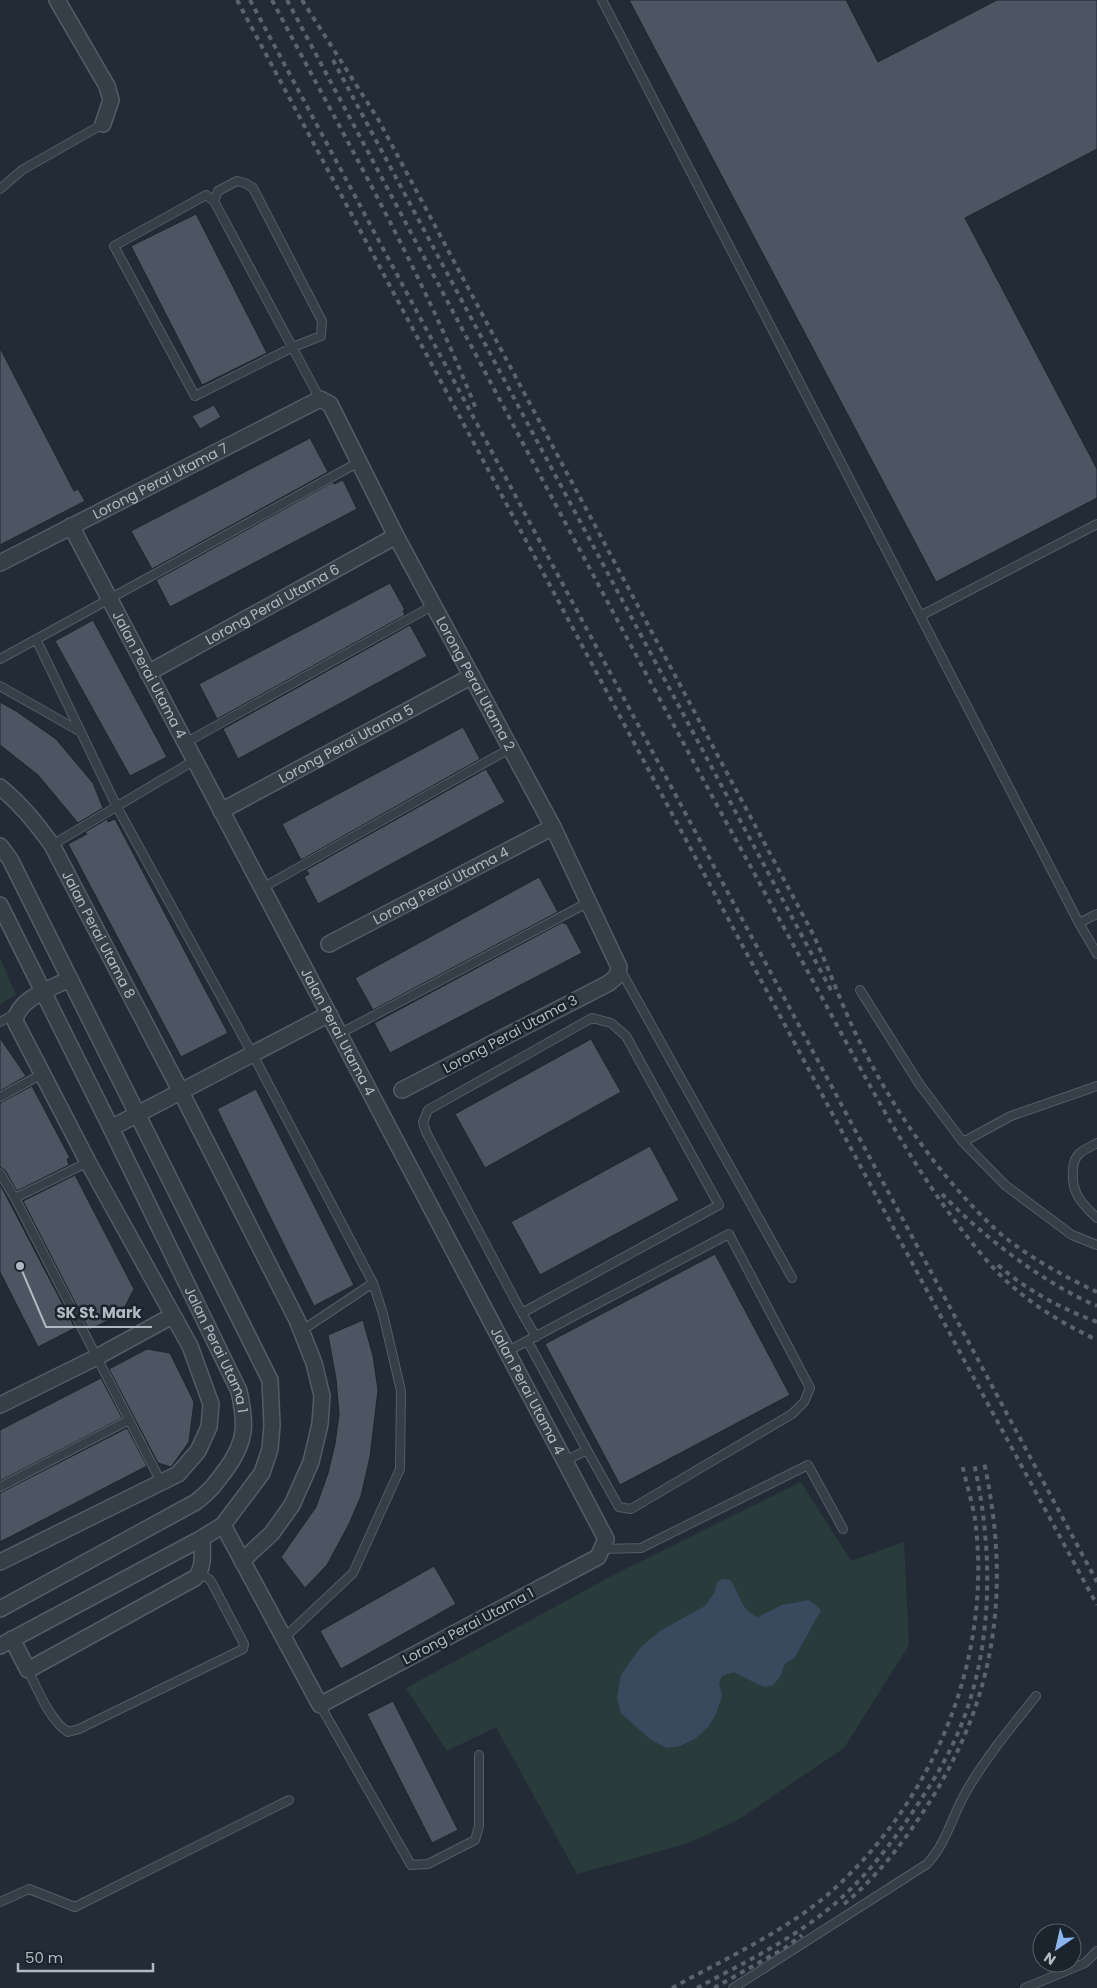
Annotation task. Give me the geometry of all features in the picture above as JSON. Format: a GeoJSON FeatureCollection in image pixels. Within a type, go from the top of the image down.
{"type":"FeatureCollection","features":[{"type":"Feature","properties":{"kind":"street"},"geometry":{"type":"LineString","coordinates":[[57,0],[107,86],[111,100],[103,124]]}},
{"type":"Feature","properties":{"kind":"street","name":"Lorong Perai Utama 2"},"geometry":{"type":"LineString","coordinates":[[320,399],[330,404],[396,536],[553,827],[589,902],[618,972]]}},
{"type":"Feature","properties":{"kind":"street","name":"Lorong Perai Utama 7"},"geometry":{"type":"LineString","coordinates":[[0,563],[320,399]]}},
{"type":"Feature","properties":{"kind":"street","name":"Jalan Perai Utama 4"},"geometry":{"type":"LineString","coordinates":[[70,526],[508,1351],[565,1461],[604,1544]]}},
{"type":"Feature","properties":{"kind":"street","name":"Lorong Perai Utama 6"},"geometry":{"type":"LineString","coordinates":[[148,673],[396,536]]}},
{"type":"Feature","properties":{"kind":"street","name":"Lorong Perai Utama 5"},"geometry":{"type":"LineString","coordinates":[[221,811],[472,676]]}},
{"type":"Feature","properties":{"kind":"street","name":"Jalan Perai Utama 8"},"geometry":{"type":"LineString","coordinates":[[0,787],[15,799],[34,820],[52,845],[181,1092]]}},
{"type":"Feature","properties":{"kind":"street","name":"Lorong Perai Utama 4"},"geometry":{"type":"LineString","coordinates":[[328,944],[553,827]]}},
{"type":"Feature","properties":{"kind":"street"},"geometry":{"type":"LineString","coordinates":[[0,846],[10,859],[270,1380],[272,1425],[270,1449],[262,1473],[223,1525],[6,1643],[28,1670],[195,1578],[200,1574],[202,1538]]}},
{"type":"Feature","properties":{"kind":"street","name":"Jalan Perai Utama 1"},"geometry":{"type":"LineString","coordinates":[[0,905],[239,1391],[244,1412],[243,1436],[237,1454],[213,1489],[196,1502],[0,1609]]}},
{"type":"Feature","properties":{"kind":"street","name":"Lorong Perai Utama 3"},"geometry":{"type":"LineString","coordinates":[[402,1090],[618,972]]}},
{"type":"Feature","properties":{"kind":"street"},"geometry":{"type":"LineString","coordinates":[[16,1014],[22,1006],[43,992],[70,979]]}},
{"type":"Feature","properties":{"kind":"street","name":"Jalan Perai Utama 1"},"geometry":{"type":"LineString","coordinates":[[0,1562],[178,1474],[198,1451],[209,1427],[212,1404],[190,1346],[88,1162],[15,1021],[16,1014]]}},
{"type":"Feature","properties":{"kind":"street"},"geometry":{"type":"LineString","coordinates":[[111,1128],[329,1014]]}},
{"type":"Feature","properties":{"kind":"street"},"geometry":{"type":"LineString","coordinates":[[181,1092],[301,1331],[314,1363],[322,1396],[320,1424],[311,1462],[292,1505],[272,1533],[242,1561]]}},
{"type":"Feature","properties":{"kind":"street"},"geometry":{"type":"LineString","coordinates":[[0,1405],[97,1357],[172,1316]]}},
{"type":"Feature","properties":{"kind":"street"},"geometry":{"type":"LineString","coordinates":[[223,1525],[320,1705]]}},
{"type":"Feature","properties":{"kind":"street","name":"Lorong Perai Utama 1"},"geometry":{"type":"LineString","coordinates":[[320,1705],[598,1557],[604,1544]]}},
{"type":"Feature","properties":{"kind":"lane"},"geometry":{"type":"LineString","coordinates":[[602,0],[1079,923],[1097,954]]}},
{"type":"Feature","properties":{"kind":"lane"},"geometry":{"type":"LineString","coordinates":[[0,189],[22,170],[103,124]]}},
{"type":"Feature","properties":{"kind":"lane"},"geometry":{"type":"LineString","coordinates":[[214,200],[218,191],[237,181],[253,188],[322,321],[321,336],[293,347],[195,396],[114,246],[206,195],[214,200],[293,347],[320,399]]}},
{"type":"Feature","properties":{"kind":"lane"},"geometry":{"type":"LineString","coordinates":[[0,659],[359,462]]}},
{"type":"Feature","properties":{"kind":"lane"},"geometry":{"type":"LineString","coordinates":[[920,616],[1097,524]]}},
{"type":"Feature","properties":{"kind":"lane"},"geometry":{"type":"LineString","coordinates":[[185,743],[434,605]]}},
{"type":"Feature","properties":{"kind":"lane"},"geometry":{"type":"LineString","coordinates":[[36,639],[117,807],[252,1053],[373,1283],[383,1314],[401,1391],[400,1469],[353,1573],[284,1638]]}},
{"type":"Feature","properties":{"kind":"lane"},"geometry":{"type":"LineString","coordinates":[[0,686],[81,732]]}},
{"type":"Feature","properties":{"kind":"lane"},"geometry":{"type":"LineString","coordinates":[[262,888],[511,748]]}},
{"type":"Feature","properties":{"kind":"lane"},"geometry":{"type":"LineString","coordinates":[[52,845],[194,760]]}},
{"type":"Feature","properties":{"kind":"lane"},"geometry":{"type":"LineString","coordinates":[[339,1034],[589,902]]}},
{"type":"Feature","properties":{"kind":"lane"},"geometry":{"type":"LineString","coordinates":[[1079,923],[1097,914]]}},
{"type":"Feature","properties":{"kind":"lane"},"geometry":{"type":"LineString","coordinates":[[618,972],[792,1278]]}},
{"type":"Feature","properties":{"kind":"lane"},"geometry":{"type":"LineString","coordinates":[[860,990],[920,1085],[963,1142],[1004,1185],[1072,1235],[1097,1245]]}},
{"type":"Feature","properties":{"kind":"lane"},"geometry":{"type":"LineString","coordinates":[[0,1022],[16,1014]]}},
{"type":"Feature","properties":{"kind":"lane"},"geometry":{"type":"LineString","coordinates":[[522,1313],[719,1205],[626,1036],[611,1023],[592,1018],[428,1110],[423,1122],[426,1132],[522,1313],[536,1337]]}},
{"type":"Feature","properties":{"kind":"lane"},"geometry":{"type":"LineString","coordinates":[[0,1097],[42,1074]]}},
{"type":"Feature","properties":{"kind":"lane"},"geometry":{"type":"LineString","coordinates":[[963,1142],[1011,1116],[1097,1086]]}},
{"type":"Feature","properties":{"kind":"lane"},"geometry":{"type":"LineString","coordinates":[[1097,1142],[1079,1154],[1074,1162],[1072,1174],[1074,1192],[1083,1206],[1097,1218]]}},
{"type":"Feature","properties":{"kind":"lane"},"geometry":{"type":"LineString","coordinates":[[15,1198],[88,1162]]}},
{"type":"Feature","properties":{"kind":"lane"},"geometry":{"type":"LineString","coordinates":[[0,1173],[15,1198],[161,1482]]}},
{"type":"Feature","properties":{"kind":"lane"},"geometry":{"type":"LineString","coordinates":[[508,1351],[730,1234],[810,1388],[804,1402],[792,1414],[631,1509],[620,1507],[528,1342]]}},
{"type":"Feature","properties":{"kind":"lane"},"geometry":{"type":"LineString","coordinates":[[301,1331],[373,1283]]}},
{"type":"Feature","properties":{"kind":"lane"},"geometry":{"type":"LineString","coordinates":[[0,1487],[129,1420]]}},
{"type":"Feature","properties":{"kind":"lane"},"geometry":{"type":"LineString","coordinates":[[565,1461],[588,1450]]}},
{"type":"Feature","properties":{"kind":"lane"},"geometry":{"type":"LineString","coordinates":[[604,1544],[641,1548],[808,1465],[843,1528]]}},
{"type":"Feature","properties":{"kind":"lane"},"geometry":{"type":"LineString","coordinates":[[28,1670],[61,1728],[68,1732],[79,1730],[242,1649],[244,1644],[212,1584],[209,1579],[200,1574]]}},
{"type":"Feature","properties":{"kind":"lane"},"geometry":{"type":"LineString","coordinates":[[733,1988],[927,1864],[937,1853],[946,1837],[971,1783],[996,1745],[1036,1696]]}},
{"type":"Feature","properties":{"kind":"lane"},"geometry":{"type":"LineString","coordinates":[[320,1705],[411,1864],[428,1864],[475,1840],[479,1826],[479,1755]]}},
{"type":"Feature","properties":{"kind":"lane"},"geometry":{"type":"LineString","coordinates":[[0,1902],[28,1888],[75,1907],[289,1800]]}},
{"type":"Feature","properties":{"kind":"lane"},"geometry":{"type":"LineString","coordinates":[[1025,1988],[1085,1963],[1097,1951]]}},
{"type":"Feature","properties":{"kind":"green space"},"geometry":{"type":"Polygon","coordinates":[[[0,958],[16,995],[0,1004],[0,958]]]}},
{"type":"Feature","properties":{"kind":"green space"},"geometry":{"type":"Polygon","coordinates":[[[801,1482],[851,1561],[904,1542],[909,1645],[844,1748],[739,1819],[689,1843],[577,1874],[496,1727],[447,1751],[406,1688],[619,1572],[801,1482]]]}},
{"type":"Feature","properties":{"kind":"water"},"geometry":{"type":"Polygon","coordinates":[[[730,1580],[744,1606],[758,1617],[782,1605],[809,1600],[821,1610],[795,1657],[785,1664],[780,1677],[773,1685],[765,1687],[759,1685],[734,1672],[722,1676],[719,1683],[722,1696],[716,1714],[708,1727],[696,1738],[680,1746],[667,1748],[651,1740],[621,1713],[617,1697],[621,1675],[640,1648],[660,1631],[705,1606],[714,1593],[718,1581],[730,1580]]]}},
{"type":"Feature","properties":{"kind":"building"},"geometry":{"type":"Polygon","coordinates":[[[629,0],[846,0],[878,62],[997,0],[1097,0],[1097,149],[965,218],[1097,469],[1097,498],[936,582],[629,0]]]}},
{"type":"Feature","properties":{"kind":"building"},"geometry":{"type":"Polygon","coordinates":[[[196,214],[267,353],[202,385],[131,246],[196,214]]]}},
{"type":"Feature","properties":{"kind":"building"},"geometry":{"type":"Polygon","coordinates":[[[0,348],[74,491],[78,489],[85,501],[0,545],[0,348]]]}},
{"type":"Feature","properties":{"kind":"building"},"geometry":{"type":"Polygon","coordinates":[[[214,405],[221,417],[200,429],[192,416],[214,405]]]}},
{"type":"Feature","properties":{"kind":"building"},"geometry":{"type":"Polygon","coordinates":[[[310,438],[328,472],[152,569],[131,531],[310,438]]]}},
{"type":"Feature","properties":{"kind":"building"},"geometry":{"type":"Polygon","coordinates":[[[343,480],[357,509],[170,607],[156,580],[333,482],[334,484],[343,480]]]}},
{"type":"Feature","properties":{"kind":"building"},"geometry":{"type":"Polygon","coordinates":[[[390,583],[405,610],[403,611],[405,615],[217,719],[199,684],[390,583]]]}},
{"type":"Feature","properties":{"kind":"building"},"geometry":{"type":"Polygon","coordinates":[[[93,620],[167,757],[130,776],[55,641],[93,620]]]}},
{"type":"Feature","properties":{"kind":"building"},"geometry":{"type":"Polygon","coordinates":[[[410,625],[427,656],[238,759],[223,729],[410,625]]]}},
{"type":"Feature","properties":{"kind":"building"},"geometry":{"type":"Polygon","coordinates":[[[0,702],[56,739],[93,783],[103,808],[78,823],[38,775],[0,745],[0,702]]]}},
{"type":"Feature","properties":{"kind":"building"},"geometry":{"type":"Polygon","coordinates":[[[463,727],[480,759],[301,860],[282,824],[463,727]]]}},
{"type":"Feature","properties":{"kind":"building"},"geometry":{"type":"Polygon","coordinates":[[[486,769],[505,802],[318,904],[304,877],[309,874],[306,870],[486,769]]]}},
{"type":"Feature","properties":{"kind":"building"},"geometry":{"type":"Polygon","coordinates":[[[107,819],[108,822],[115,819],[228,1033],[181,1057],[68,844],[87,834],[85,832],[107,819]]]}},
{"type":"Feature","properties":{"kind":"building"},"geometry":{"type":"Polygon","coordinates":[[[539,877],[558,912],[373,1010],[355,978],[539,877]]]}},
{"type":"Feature","properties":{"kind":"building"},"geometry":{"type":"Polygon","coordinates":[[[563,922],[564,924],[566,923],[582,953],[390,1053],[374,1023],[563,922]]]}},
{"type":"Feature","properties":{"kind":"building"},"geometry":{"type":"Polygon","coordinates":[[[0,1038],[26,1076],[0,1091],[0,1038]]]}},
{"type":"Feature","properties":{"kind":"building"},"geometry":{"type":"Polygon","coordinates":[[[591,1039],[621,1092],[485,1168],[455,1114],[591,1039]]]}},
{"type":"Feature","properties":{"kind":"building"},"geometry":{"type":"Polygon","coordinates":[[[32,1086],[70,1158],[67,1159],[69,1165],[17,1191],[5,1170],[0,1167],[0,1103],[32,1086]]]}},
{"type":"Feature","properties":{"kind":"building"},"geometry":{"type":"Polygon","coordinates":[[[256,1089],[354,1285],[314,1306],[217,1109],[256,1089]]]}},
{"type":"Feature","properties":{"kind":"building"},"geometry":{"type":"Polygon","coordinates":[[[650,1146],[679,1200],[540,1275],[511,1222],[650,1146]]]}},
{"type":"Feature","properties":{"kind":"building"},"geometry":{"type":"Polygon","coordinates":[[[75,1175],[134,1289],[121,1314],[89,1330],[23,1201],[75,1175]]]}},
{"type":"Feature","properties":{"kind":"building"},"geometry":{"type":"Polygon","coordinates":[[[0,1184],[75,1328],[38,1347],[0,1272],[0,1184]]]}},
{"type":"Feature","properties":{"kind":"building"},"geometry":{"type":"Polygon","coordinates":[[[715,1254],[790,1395],[620,1485],[545,1344],[715,1254]]]}},
{"type":"Feature","properties":{"kind":"building"},"geometry":{"type":"Polygon","coordinates":[[[363,1320],[373,1356],[378,1390],[370,1457],[361,1496],[349,1524],[327,1565],[305,1588],[281,1557],[316,1507],[328,1473],[335,1444],[339,1414],[336,1379],[328,1335],[363,1320]]]}},
{"type":"Feature","properties":{"kind":"building"},"geometry":{"type":"Polygon","coordinates":[[[147,1349],[170,1353],[194,1402],[189,1442],[171,1467],[158,1463],[109,1369],[147,1349]]]}},
{"type":"Feature","properties":{"kind":"building"},"geometry":{"type":"Polygon","coordinates":[[[101,1378],[122,1418],[0,1481],[0,1430],[101,1378]]]}},
{"type":"Feature","properties":{"kind":"building"},"geometry":{"type":"Polygon","coordinates":[[[127,1428],[147,1466],[0,1542],[0,1493],[127,1428]]]}},
{"type":"Feature","properties":{"kind":"building"},"geometry":{"type":"Polygon","coordinates":[[[434,1566],[456,1604],[341,1669],[320,1631],[434,1566]]]}},
{"type":"Feature","properties":{"kind":"building"},"geometry":{"type":"Polygon","coordinates":[[[393,1701],[458,1830],[432,1843],[367,1714],[393,1701]]]}},
{"type":"Feature","properties":{"kind":"railway"},"geometry":{"type":"LineString","coordinates":[[237,0],[1097,1605]]}},
{"type":"Feature","properties":{"kind":"railway"},"geometry":{"type":"LineString","coordinates":[[250,0],[1097,1582]]}},
{"type":"Feature","properties":{"kind":"railway"},"geometry":{"type":"LineString","coordinates":[[272,0],[406,253],[454,356],[476,409]]}},
{"type":"Feature","properties":{"kind":"railway"},"geometry":{"type":"LineString","coordinates":[[287,0],[670,718],[855,1059],[905,1146],[942,1203],[995,1270],[1035,1304],[1097,1340]]}},
{"type":"Feature","properties":{"kind":"railway"},"geometry":{"type":"LineString","coordinates":[[302,0],[378,119],[813,934],[858,1038],[891,1099],[938,1166],[992,1226],[1015,1245],[1042,1263],[1097,1292]]}},
{"type":"Feature","properties":{"kind":"railway"},"geometry":{"type":"LineString","coordinates":[[333,60],[832,992]]}},
{"type":"Feature","properties":{"kind":"railway"},"geometry":{"type":"LineString","coordinates":[[942,1194],[994,1242],[1014,1257],[1056,1285],[1097,1306]]}},
{"type":"Feature","properties":{"kind":"railway"},"geometry":{"type":"LineString","coordinates":[[998,1265],[1021,1283],[1045,1298],[1097,1322]]}},
{"type":"Feature","properties":{"kind":"railway"},"geometry":{"type":"LineString","coordinates":[[844,1904],[868,1882],[889,1858],[927,1806],[951,1765],[969,1724],[983,1682],[992,1640],[996,1597],[996,1554],[992,1508],[984,1462]]}},
{"type":"Feature","properties":{"kind":"railway"},"geometry":{"type":"LineString","coordinates":[[697,1988],[789,1937],[839,1900],[872,1867],[891,1842],[918,1804],[946,1759],[964,1718],[975,1683],[982,1647],[986,1610],[985,1535],[974,1463]]}},
{"type":"Feature","properties":{"kind":"railway"},"geometry":{"type":"LineString","coordinates":[[672,1988],[777,1931],[833,1890],[869,1853],[901,1813],[928,1769],[949,1722],[965,1673],[975,1622],[978,1571],[975,1519],[962,1464]]}},
{"type":"Feature","properties":{"kind":"railway"},"geometry":{"type":"LineString","coordinates":[[714,1988],[785,1948],[802,1935]]}},
{"type":"Feature","properties":{"kind":"place","name":"SK St. Mark"},"geometry":{"type":"Point","coordinates":[20,1266]}}]}
